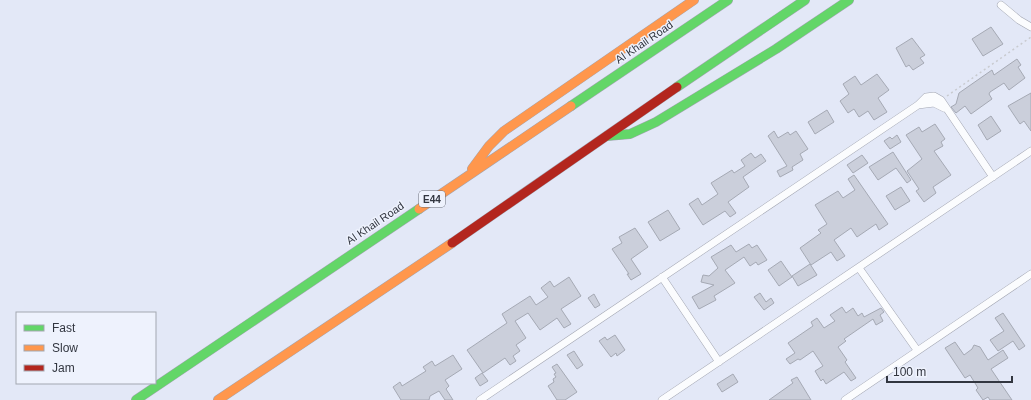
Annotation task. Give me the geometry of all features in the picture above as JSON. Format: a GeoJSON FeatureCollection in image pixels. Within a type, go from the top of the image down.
{"type":"FeatureCollection","features":[{"type":"Feature","properties":{"kind":"highway"},"geometry":{"type":"LineString","coordinates":[[470,174],[488,146],[504,131],[694,0]]}},
{"type":"Feature","properties":{"kind":"highway","name":"Al Khail Road"},"geometry":{"type":"LineString","coordinates":[[136,400],[728,0]]}},
{"type":"Feature","properties":{"kind":"highway"},"geometry":{"type":"LineString","coordinates":[[218,400],[515,200],[805,0]]}},
{"type":"Feature","properties":{"kind":"highway"},"geometry":{"type":"LineString","coordinates":[[607,136],[630,134],[656,122],[776,49],[849,0]]}},
{"type":"Feature","properties":{"kind":"street"},"geometry":{"type":"LineString","coordinates":[[1000,5],[1019,20],[1031,27]]}},
{"type":"Feature","properties":{"kind":"street"},"geometry":{"type":"LineString","coordinates":[[480,400],[930,96],[934,96],[941,100],[946,110],[993,176]]}},
{"type":"Feature","properties":{"kind":"street"},"geometry":{"type":"LineString","coordinates":[[918,105],[934,102],[946,110]]}},
{"type":"Feature","properties":{"kind":"street"},"geometry":{"type":"LineString","coordinates":[[662,400],[1031,151]]}},
{"type":"Feature","properties":{"kind":"street"},"geometry":{"type":"LineString","coordinates":[[859,268],[917,350]]}},
{"type":"Feature","properties":{"kind":"street"},"geometry":{"type":"LineString","coordinates":[[845,400],[1031,274]]}},
{"type":"Feature","properties":{"kind":"street"},"geometry":{"type":"LineString","coordinates":[[662,277],[719,362]]}},
{"type":"Feature","properties":{"kind":"path"},"geometry":{"type":"LineString","coordinates":[[941,100],[1031,37]]}},
{"type":"Feature","properties":{"kind":"building"},"geometry":{"type":"Polygon","coordinates":[[[991,27],[1003,44],[983,56],[972,39],[991,27]]]}},
{"type":"Feature","properties":{"kind":"building"},"geometry":{"type":"Polygon","coordinates":[[[912,38],[925,55],[920,58],[924,63],[913,70],[909,65],[906,67],[896,48],[912,38]]]}},
{"type":"Feature","properties":{"kind":"building"},"geometry":{"type":"Polygon","coordinates":[[[1017,59],[1021,65],[1018,67],[1025,78],[1009,90],[1004,83],[990,92],[989,94],[992,99],[971,114],[965,106],[956,113],[951,107],[956,104],[959,93],[992,70],[994,75],[1017,59]]]}},
{"type":"Feature","properties":{"kind":"building"},"geometry":{"type":"Polygon","coordinates":[[[877,74],[889,90],[878,98],[887,112],[874,120],[868,111],[859,117],[854,109],[848,113],[840,101],[849,94],[843,84],[855,76],[861,85],[877,74]]]}},
{"type":"Feature","properties":{"kind":"building"},"geometry":{"type":"Polygon","coordinates":[[[1031,93],[1031,131],[1024,121],[1020,124],[1008,106],[1031,93]]]}},
{"type":"Feature","properties":{"kind":"building"},"geometry":{"type":"Polygon","coordinates":[[[827,110],[834,122],[815,134],[808,122],[827,110]]]}},
{"type":"Feature","properties":{"kind":"building"},"geometry":{"type":"Polygon","coordinates":[[[991,116],[1001,131],[987,140],[978,125],[991,116]]]}},
{"type":"Feature","properties":{"kind":"building"},"geometry":{"type":"Polygon","coordinates":[[[935,124],[945,139],[941,142],[943,146],[934,151],[951,175],[933,187],[936,193],[924,202],[916,191],[919,189],[907,171],[922,159],[906,135],[919,127],[922,132],[935,124]]]}},
{"type":"Feature","properties":{"kind":"building"},"geometry":{"type":"Polygon","coordinates":[[[774,131],[778,138],[788,132],[790,135],[796,131],[808,149],[800,154],[803,160],[792,167],[793,170],[780,177],[777,171],[787,166],[768,136],[774,131]]]}},
{"type":"Feature","properties":{"kind":"building"},"geometry":{"type":"Polygon","coordinates":[[[897,135],[901,142],[890,149],[884,141],[890,137],[892,139],[897,135]]]}},
{"type":"Feature","properties":{"kind":"building"},"geometry":{"type":"Polygon","coordinates":[[[893,152],[911,180],[907,183],[896,168],[878,180],[869,167],[893,152]]]}},
{"type":"Feature","properties":{"kind":"building"},"geometry":{"type":"Polygon","coordinates":[[[751,153],[755,158],[761,154],[766,161],[743,177],[749,187],[728,202],[736,213],[730,217],[725,211],[703,225],[689,204],[698,198],[702,205],[718,194],[711,183],[732,170],[734,173],[745,166],[741,160],[751,153]]]}},
{"type":"Feature","properties":{"kind":"building"},"geometry":{"type":"Polygon","coordinates":[[[862,155],[868,163],[853,173],[847,165],[862,155]]]}},
{"type":"Feature","properties":{"kind":"building"},"geometry":{"type":"Polygon","coordinates":[[[854,175],[888,224],[879,230],[876,224],[857,237],[851,228],[834,240],[845,256],[837,261],[831,252],[811,265],[800,248],[821,233],[818,230],[827,224],[815,205],[838,191],[843,198],[855,190],[848,179],[854,175]]]}},
{"type":"Feature","properties":{"kind":"building"},"geometry":{"type":"Polygon","coordinates":[[[901,187],[910,201],[895,210],[886,196],[901,187]]]}},
{"type":"Feature","properties":{"kind":"building"},"geometry":{"type":"Polygon","coordinates":[[[668,210],[680,229],[660,241],[648,222],[668,210]]]}},
{"type":"Feature","properties":{"kind":"building"},"geometry":{"type":"Polygon","coordinates":[[[635,228],[648,247],[631,259],[641,274],[631,280],[627,274],[629,274],[612,249],[622,243],[619,237],[635,228]]]}},
{"type":"Feature","properties":{"kind":"building"},"geometry":{"type":"Polygon","coordinates":[[[749,244],[752,248],[757,245],[767,260],[758,265],[756,262],[750,266],[744,257],[725,270],[735,283],[714,296],[716,300],[699,309],[692,297],[714,285],[701,282],[703,275],[709,276],[718,268],[711,257],[731,245],[736,252],[749,244]]]}},
{"type":"Feature","properties":{"kind":"building"},"geometry":{"type":"Polygon","coordinates":[[[781,261],[792,277],[779,286],[768,270],[781,261]]]}},
{"type":"Feature","properties":{"kind":"building"},"geometry":{"type":"Polygon","coordinates":[[[810,264],[817,275],[798,286],[792,276],[810,264]]]}},
{"type":"Feature","properties":{"kind":"building"},"geometry":{"type":"Polygon","coordinates":[[[569,277],[581,296],[561,309],[571,324],[564,328],[557,318],[540,330],[528,313],[515,321],[526,338],[516,345],[520,351],[513,356],[516,361],[510,365],[505,358],[483,373],[467,350],[507,323],[502,314],[530,296],[536,305],[548,297],[541,288],[550,281],[554,287],[569,277]]]}},
{"type":"Feature","properties":{"kind":"building"},"geometry":{"type":"Polygon","coordinates":[[[760,293],[766,302],[771,298],[774,303],[764,310],[754,297],[760,293]]]}},
{"type":"Feature","properties":{"kind":"building"},"geometry":{"type":"Polygon","coordinates":[[[594,294],[600,305],[595,308],[588,298],[594,294]]]}},
{"type":"Feature","properties":{"kind":"building"},"geometry":{"type":"Polygon","coordinates":[[[842,307],[846,313],[853,308],[858,316],[862,313],[864,317],[881,308],[884,312],[880,315],[883,321],[876,325],[873,319],[844,339],[846,341],[838,347],[847,360],[845,362],[856,378],[851,381],[844,372],[826,384],[823,379],[821,381],[815,371],[823,366],[813,351],[800,360],[798,359],[790,364],[786,359],[795,353],[788,343],[813,326],[811,322],[817,318],[824,328],[835,321],[830,315],[842,307]]]}},
{"type":"Feature","properties":{"kind":"building"},"geometry":{"type":"Polygon","coordinates":[[[1003,313],[1025,346],[1019,350],[1013,341],[998,351],[990,340],[1004,331],[995,318],[1003,313]]]}},
{"type":"Feature","properties":{"kind":"building"},"geometry":{"type":"Polygon","coordinates":[[[615,335],[625,350],[617,356],[616,353],[611,357],[599,341],[605,337],[607,340],[615,335]]]}},
{"type":"Feature","properties":{"kind":"building"},"geometry":{"type":"Polygon","coordinates":[[[955,342],[964,355],[972,349],[974,345],[980,347],[988,360],[1003,350],[1008,358],[991,369],[1012,400],[990,400],[988,397],[983,400],[976,390],[978,388],[970,375],[965,378],[945,348],[955,342]]]}},
{"type":"Feature","properties":{"kind":"building"},"geometry":{"type":"Polygon","coordinates":[[[574,351],[583,365],[577,369],[567,355],[574,351]]]}},
{"type":"Feature","properties":{"kind":"building"},"geometry":{"type":"Polygon","coordinates":[[[453,355],[462,369],[445,380],[449,386],[446,389],[453,400],[445,400],[439,391],[430,396],[429,400],[401,400],[393,387],[400,382],[402,386],[426,371],[423,367],[432,361],[435,366],[453,355]]]}},
{"type":"Feature","properties":{"kind":"building"},"geometry":{"type":"Polygon","coordinates":[[[557,364],[577,392],[565,400],[557,400],[548,386],[554,382],[553,379],[556,377],[554,374],[556,373],[552,367],[557,364]]]}},
{"type":"Feature","properties":{"kind":"building"},"geometry":{"type":"Polygon","coordinates":[[[482,373],[488,381],[480,386],[475,378],[482,373]]]}},
{"type":"Feature","properties":{"kind":"building"},"geometry":{"type":"Polygon","coordinates":[[[733,374],[738,382],[722,392],[717,384],[733,374]]]}},
{"type":"Feature","properties":{"kind":"building"},"geometry":{"type":"Polygon","coordinates":[[[797,377],[811,400],[769,400],[793,383],[791,380],[797,377]]]}},
{"type":"Feature","properties":{"kind":"traffic: fast"},"geometry":{"type":"LineString","coordinates":[[571,106],[728,0]]}},
{"type":"Feature","properties":{"kind":"traffic: fast"},"geometry":{"type":"LineString","coordinates":[[677,87],[805,0]]}},
{"type":"Feature","properties":{"kind":"traffic: fast"},"geometry":{"type":"LineString","coordinates":[[607,136],[630,134],[656,122],[776,49],[849,0]]}},
{"type":"Feature","properties":{"kind":"traffic: fast"},"geometry":{"type":"LineString","coordinates":[[136,400],[419,209]]}},
{"type":"Feature","properties":{"kind":"traffic: slow"},"geometry":{"type":"LineString","coordinates":[[472,169],[489,146],[504,131],[694,0]]}},
{"type":"Feature","properties":{"kind":"traffic: slow"},"geometry":{"type":"LineString","coordinates":[[419,209],[571,106]]}},
{"type":"Feature","properties":{"kind":"traffic: slow"},"geometry":{"type":"LineString","coordinates":[[218,400],[452,243]]}},
{"type":"Feature","properties":{"kind":"traffic: jam"},"geometry":{"type":"LineString","coordinates":[[452,243],[677,87]]}}]}
